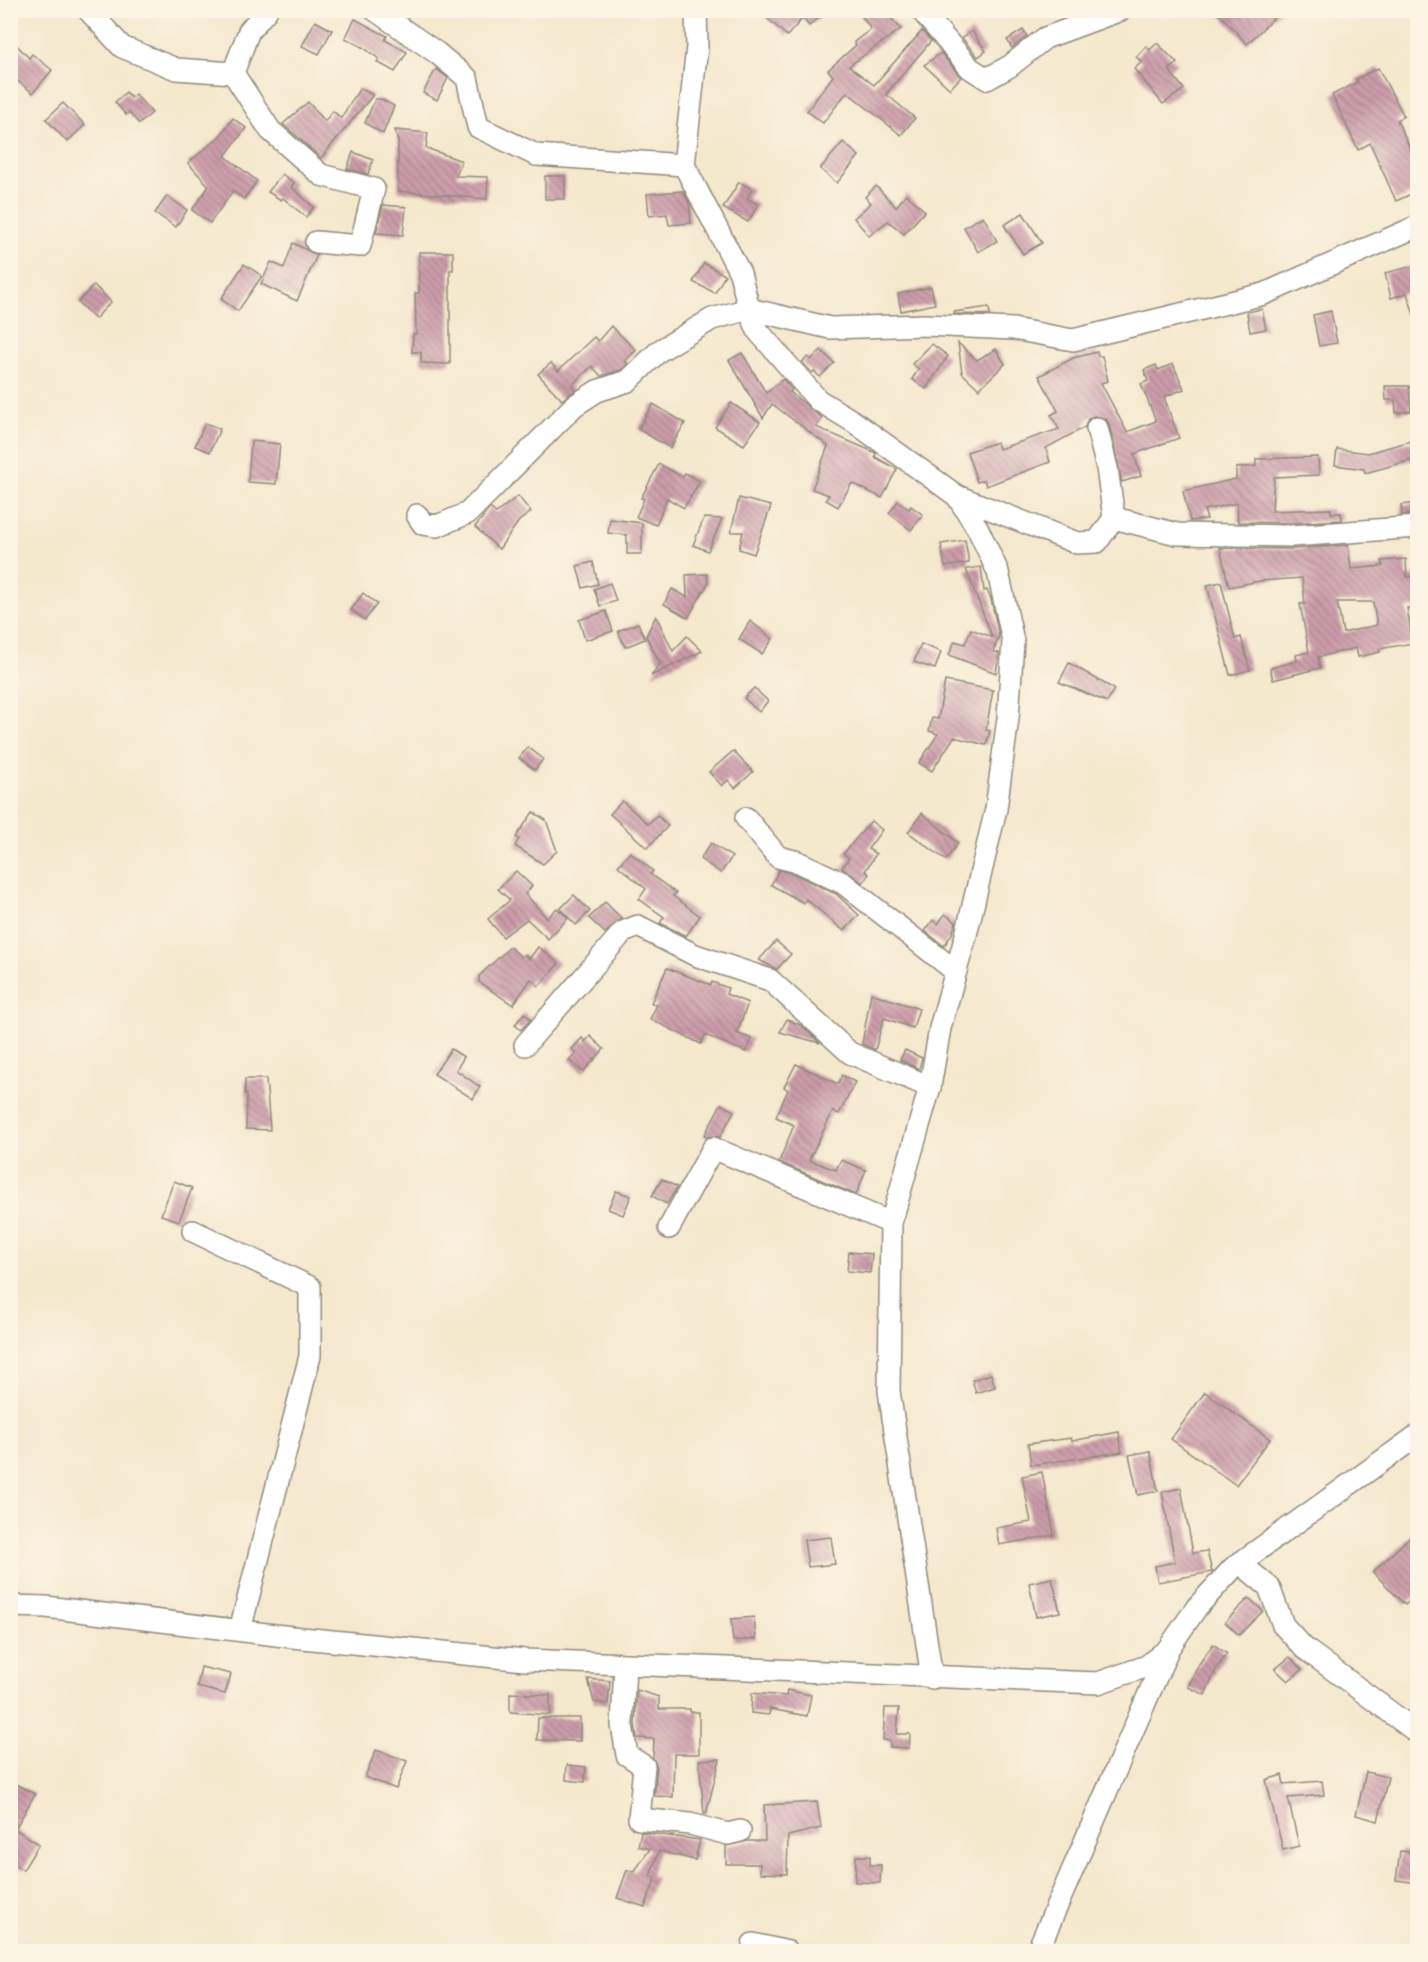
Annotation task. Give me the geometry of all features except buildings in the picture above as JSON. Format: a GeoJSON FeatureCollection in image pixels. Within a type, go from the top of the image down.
{"type":"FeatureCollection","features":[{"type":"Feature","properties":{"kind":"street"},"geometry":{"type":"LineString","coordinates":[[88,10],[122,47],[176,69],[232,73]]}},
{"type":"Feature","properties":{"kind":"street"},"geometry":{"type":"LineString","coordinates":[[232,73],[249,31],[267,10]]}},
{"type":"Feature","properties":{"kind":"street"},"geometry":{"type":"LineString","coordinates":[[375,10],[437,53],[467,78],[478,127],[536,155],[684,165]]}},
{"type":"Feature","properties":{"kind":"street"},"geometry":{"type":"LineString","coordinates":[[696,10],[697,47],[689,101],[684,165],[740,273],[749,309],[758,331],[818,400],[854,422],[957,496],[1077,543],[1097,542],[1114,518],[1107,468],[1097,428]]}},
{"type":"Feature","properties":{"kind":"street"},"geometry":{"type":"LineString","coordinates":[[921,10],[970,68],[987,79],[1010,66],[1045,38],[1122,10]]}},
{"type":"Feature","properties":{"kind":"street"},"geometry":{"type":"LineString","coordinates":[[232,73],[270,130],[321,175],[374,189],[360,246],[316,242]]}},
{"type":"Feature","properties":{"kind":"street"},"geometry":{"type":"LineString","coordinates":[[417,515],[423,524],[437,526],[468,513],[574,405],[597,391],[628,381],[659,351],[712,319],[749,309],[830,328],[926,325],[1013,329],[1073,340],[1264,294],[1418,226]]}},
{"type":"Feature","properties":{"kind":"street"},"geometry":{"type":"LineString","coordinates":[[932,1678],[889,1391],[891,1222],[930,1087],[940,1028],[954,970],[966,935],[996,809],[1008,718],[1013,641],[998,572],[978,530],[957,496]]}},
{"type":"Feature","properties":{"kind":"street"},"geometry":{"type":"LineString","coordinates":[[1114,518],[1177,534],[1292,536],[1418,526]]}},
{"type":"Feature","properties":{"kind":"street"},"geometry":{"type":"LineString","coordinates":[[746,818],[778,856],[798,862],[843,883],[954,970]]}},
{"type":"Feature","properties":{"kind":"street"},"geometry":{"type":"LineString","coordinates":[[525,1045],[622,932],[638,926],[695,955],[770,980],[850,1053],[930,1087]]}},
{"type":"Feature","properties":{"kind":"street"},"geometry":{"type":"LineString","coordinates":[[669,1228],[713,1148],[891,1222]]}},
{"type":"Feature","properties":{"kind":"street"},"geometry":{"type":"LineString","coordinates":[[193,1231],[310,1287],[310,1356],[240,1630]]}},
{"type":"Feature","properties":{"kind":"street"},"geometry":{"type":"LineString","coordinates":[[1037,1952],[1168,1649],[1197,1607],[1240,1563],[1418,1435]]}},
{"type":"Feature","properties":{"kind":"street"},"geometry":{"type":"LineString","coordinates":[[1240,1563],[1269,1587],[1283,1625],[1304,1648],[1418,1733]]}},
{"type":"Feature","properties":{"kind":"street"},"geometry":{"type":"LineString","coordinates":[[10,1606],[46,1607],[525,1660],[932,1678],[1098,1683],[1147,1666],[1168,1649]]}},
{"type":"Feature","properties":{"kind":"street"},"geometry":{"type":"LineString","coordinates":[[625,1665],[624,1742],[627,1755],[644,1766],[639,1819],[690,1824],[728,1834],[740,1831]]}},
{"type":"Feature","properties":{"kind":"street"},"geometry":{"type":"LineString","coordinates":[[753,1944],[788,1952]]}}]}
